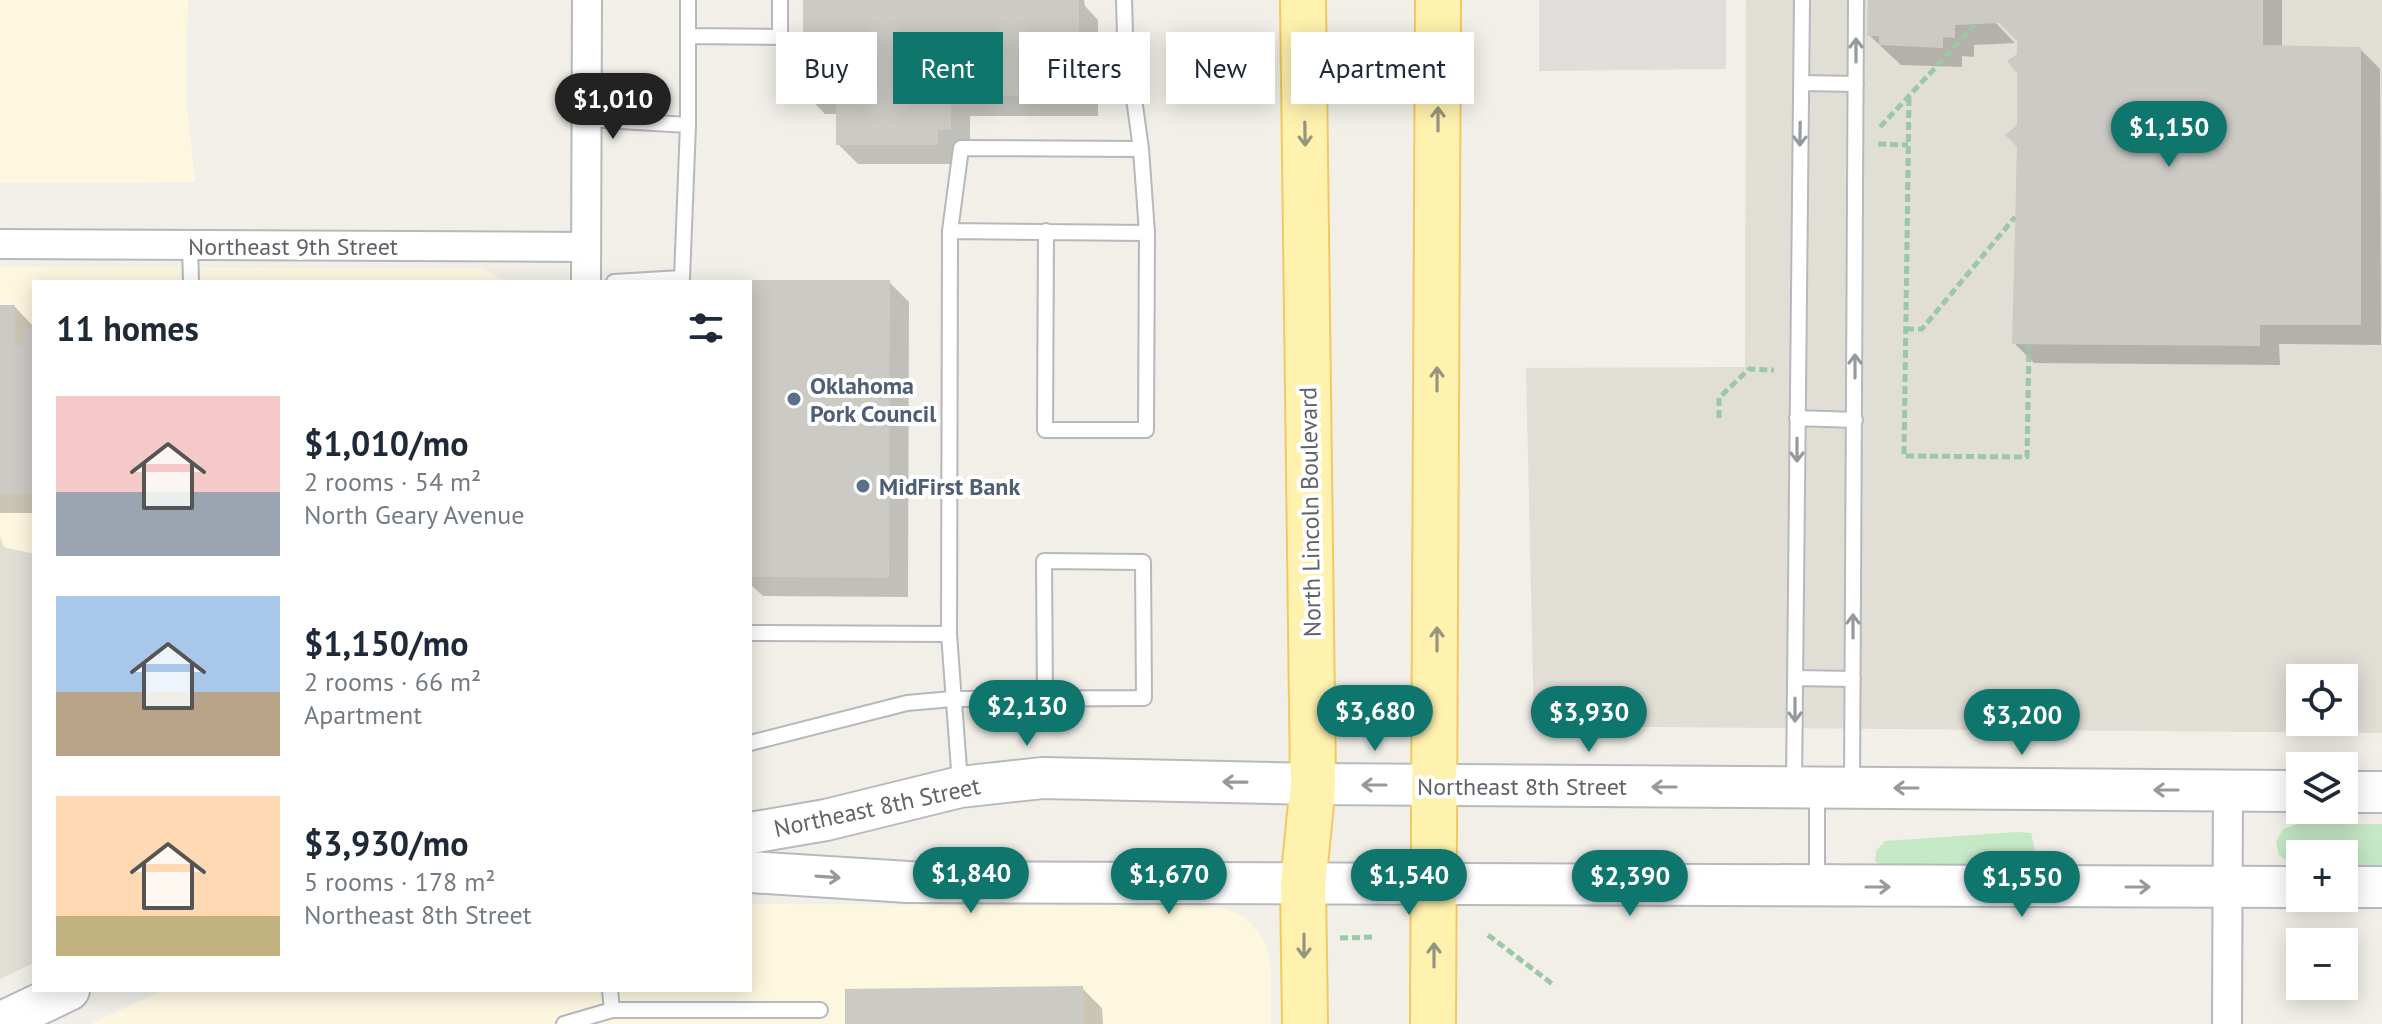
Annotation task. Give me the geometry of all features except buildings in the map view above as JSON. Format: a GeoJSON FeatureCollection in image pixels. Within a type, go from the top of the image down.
{"type":"FeatureCollection","features":[{"type":"Feature","properties":{"kind":"main road","name":"North Lincoln Boulevard"},"geometry":{"type":"LineString","coordinates":[[1303,0],[1313,784],[1303,884],[1305,1024]]}},
{"type":"Feature","properties":{"kind":"main road"},"geometry":{"type":"LineString","coordinates":[[1433,1024],[1438,0]]}},
{"type":"Feature","properties":{"kind":"main road","name":"Northeast 8th Street"},"geometry":{"type":"LineString","coordinates":[[752,833],[826,820],[960,787],[1043,778],[1313,784],[2286,791]]}},
{"type":"Feature","properties":{"kind":"main road"},"geometry":{"type":"LineString","coordinates":[[2358,792],[2382,792]]}},
{"type":"Feature","properties":{"kind":"main road","name":"Northeast 8th Street"},"geometry":{"type":"LineString","coordinates":[[752,872],[908,882],[2286,887]]}},
{"type":"Feature","properties":{"kind":"main road"},"geometry":{"type":"LineString","coordinates":[[2358,887],[2382,887]]}},
{"type":"Feature","properties":{"kind":"main road"},"geometry":{"type":"LineString","coordinates":[[0,1023],[65,992]]}},
{"type":"Feature","properties":{"kind":"street"},"geometry":{"type":"LineString","coordinates":[[586,280],[587,0]]}},
{"type":"Feature","properties":{"kind":"street","name":"Northeast 9th Street"},"geometry":{"type":"LineString","coordinates":[[0,244],[586,247]]}},
{"type":"Feature","properties":{"kind":"street"},"geometry":{"type":"LineString","coordinates":[[2227,1024],[2228,790]]}},
{"type":"Feature","properties":{"kind":"lane"},"geometry":{"type":"LineString","coordinates":[[683,280],[688,0]]}},
{"type":"Feature","properties":{"kind":"lane"},"geometry":{"type":"LineString","coordinates":[[688,36],[780,37],[780,0]]}},
{"type":"Feature","properties":{"kind":"lane"},"geometry":{"type":"LineString","coordinates":[[1046,231],[1045,430],[1146,430],[1147,233],[1124,0]]}},
{"type":"Feature","properties":{"kind":"lane"},"geometry":{"type":"LineString","coordinates":[[1802,0],[1795,678],[1821,788]]}},
{"type":"Feature","properties":{"kind":"lane"},"geometry":{"type":"LineString","coordinates":[[1817,887],[1821,788],[1853,679],[1856,0]]}},
{"type":"Feature","properties":{"kind":"lane"},"geometry":{"type":"LineString","coordinates":[[1801,83],[1856,84]]}},
{"type":"Feature","properties":{"kind":"lane"},"geometry":{"type":"LineString","coordinates":[[587,119],[688,125]]}},
{"type":"Feature","properties":{"kind":"lane"},"geometry":{"type":"LineString","coordinates":[[960,787],[949,634],[950,231],[961,148],[1141,149]]}},
{"type":"Feature","properties":{"kind":"lane"},"geometry":{"type":"LineString","coordinates":[[950,231],[1147,233]]}},
{"type":"Feature","properties":{"kind":"lane"},"geometry":{"type":"LineString","coordinates":[[190,246],[191,280]]}},
{"type":"Feature","properties":{"kind":"lane"},"geometry":{"type":"LineString","coordinates":[[1797,418],[1855,420]]}},
{"type":"Feature","properties":{"kind":"lane"},"geometry":{"type":"LineString","coordinates":[[752,742],[907,703],[952,699],[1144,698],[1143,562],[1044,561],[1045,698]]}},
{"type":"Feature","properties":{"kind":"lane"},"geometry":{"type":"LineString","coordinates":[[752,633],[949,634]]}},
{"type":"Feature","properties":{"kind":"lane"},"geometry":{"type":"LineString","coordinates":[[1795,678],[1853,679]]}},
{"type":"Feature","properties":{"kind":"lane"},"geometry":{"type":"LineString","coordinates":[[610,992],[612,1010]]}},
{"type":"Feature","properties":{"kind":"lane"},"geometry":{"type":"LineString","coordinates":[[564,1024],[612,1010],[820,1010]]}},
{"type":"Feature","properties":{"kind":"path"},"geometry":{"type":"LineString","coordinates":[[1908,145],[1878,145],[1878,129],[1976,24]]}},
{"type":"Feature","properties":{"kind":"path"},"geometry":{"type":"LineString","coordinates":[[1909,98],[1904,456],[2027,457],[2029,344]]}},
{"type":"Feature","properties":{"kind":"path"},"geometry":{"type":"LineString","coordinates":[[1906,329],[1922,329],[2015,217]]}},
{"type":"Feature","properties":{"kind":"path"},"geometry":{"type":"LineString","coordinates":[[1719,418],[1719,398],[1749,369],[1775,370]]}},
{"type":"Feature","properties":{"kind":"path"},"geometry":{"type":"LineString","coordinates":[[1356,713],[1393,715]]}},
{"type":"Feature","properties":{"kind":"path"},"geometry":{"type":"LineString","coordinates":[[1488,935],[1555,986]]}},
{"type":"Feature","properties":{"kind":"path"},"geometry":{"type":"LineString","coordinates":[[1339,938],[1375,937]]}},
{"type":"Feature","properties":{"kind":"shaded area"},"geometry":{"type":"Polygon","coordinates":[[[0,0],[188,0],[186,94],[195,182],[0,183],[0,0]]]}},
{"type":"Feature","properties":{"kind":"shaded area"},"geometry":{"type":"Polygon","coordinates":[[[1539,0],[1726,0],[1726,69],[1539,71],[1539,0]]]}},
{"type":"Feature","properties":{"kind":"shaded area"},"geometry":{"type":"Polygon","coordinates":[[[1746,0],[2382,0],[2382,733],[2358,733],[2358,664],[2286,664],[2286,732],[1534,726],[1526,368],[1745,367],[1746,0]]]}},
{"type":"Feature","properties":{"kind":"shaded area"},"geometry":{"type":"Polygon","coordinates":[[[0,267],[482,268],[510,280],[32,280],[32,554],[3,547],[0,537],[0,267]]]}},
{"type":"Feature","properties":{"kind":"shaded area"},"geometry":{"type":"Polygon","coordinates":[[[0,537],[4,547],[32,554],[32,964],[0,979],[0,537]]]}},
{"type":"Feature","properties":{"kind":"shaded area"},"geometry":{"type":"Polygon","coordinates":[[[752,904],[1207,906],[1226,909],[1245,918],[1258,931],[1267,947],[1271,969],[1271,1024],[90,1024],[160,992],[752,992],[752,904]]]}},
{"type":"Feature","properties":{"kind":"green space"},"geometry":{"type":"Polygon","coordinates":[[[2297,824],[2382,824],[2382,868],[2358,868],[2358,840],[2286,840],[2286,860],[2279,855],[2276,842],[2283,829],[2297,824]]]}},
{"type":"Feature","properties":{"kind":"green space"},"geometry":{"type":"Polygon","coordinates":[[[2031,833],[2035,850],[2028,863],[2016,869],[1888,868],[1875,861],[1876,851],[1885,841],[2031,833]]]}},
{"type":"Feature","properties":{"kind":"place","name":"Oklahoma Pork Council"},"geometry":{"type":"Point","coordinates":[794,399]}},
{"type":"Feature","properties":{"kind":"place","name":"MidFirst Bank"},"geometry":{"type":"Point","coordinates":[863,486]}}]}
